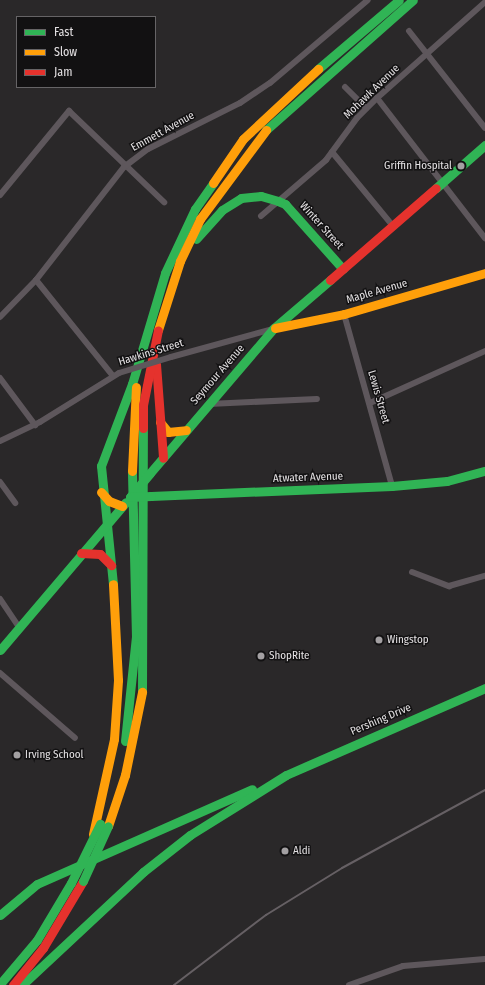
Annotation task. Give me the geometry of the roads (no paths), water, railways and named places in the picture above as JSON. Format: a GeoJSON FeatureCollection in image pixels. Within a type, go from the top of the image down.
{"type":"FeatureCollection","features":[{"type":"Feature","properties":{"kind":"main road"},"geometry":{"type":"LineString","coordinates":[[102,824],[114,739],[118,680],[110,565],[106,524],[100,489],[103,456],[132,384],[149,321],[186,227],[205,192],[239,145],[282,99],[399,0]]}},
{"type":"Feature","properties":{"kind":"main road"},"geometry":{"type":"LineString","coordinates":[[0,984],[37,940],[71,884],[87,855],[125,774],[142,690],[143,405],[161,312],[180,261],[200,219],[257,138],[303,93],[413,0]]}},
{"type":"Feature","properties":{"kind":"main road","name":"Seymour Avenue"},"geometry":{"type":"LineString","coordinates":[[0,650],[274,328],[485,146]]}},
{"type":"Feature","properties":{"kind":"main road"},"geometry":{"type":"LineString","coordinates":[[180,261],[207,225],[232,202],[255,195],[278,201]]}},
{"type":"Feature","properties":{"kind":"main road","name":"Winter Street"},"geometry":{"type":"LineString","coordinates":[[278,201],[285,204],[343,269]]}},
{"type":"Feature","properties":{"kind":"main road","name":"Maple Avenue"},"geometry":{"type":"LineString","coordinates":[[274,328],[344,314],[485,273]]}},
{"type":"Feature","properties":{"kind":"main road"},"geometry":{"type":"LineString","coordinates":[[161,312],[156,369],[163,458]]}},
{"type":"Feature","properties":{"kind":"main road"},"geometry":{"type":"LineString","coordinates":[[13,985],[43,948],[83,881],[119,771],[133,687],[136,637],[133,410],[149,321]]}},
{"type":"Feature","properties":{"kind":"main road"},"geometry":{"type":"LineString","coordinates":[[160,422],[168,432],[186,430]]}},
{"type":"Feature","properties":{"kind":"main road","name":"Atwater Avenue"},"geometry":{"type":"LineString","coordinates":[[126,502],[152,496],[392,486],[447,481],[484,473]]}},
{"type":"Feature","properties":{"kind":"main road"},"geometry":{"type":"LineString","coordinates":[[100,489],[109,502],[126,502]]}},
{"type":"Feature","properties":{"kind":"main road"},"geometry":{"type":"LineString","coordinates":[[81,553],[100,554],[110,565]]}},
{"type":"Feature","properties":{"kind":"main road","name":"Pershing Drive"},"geometry":{"type":"LineString","coordinates":[[286,775],[485,688]]}},
{"type":"Feature","properties":{"kind":"main road"},"geometry":{"type":"LineString","coordinates":[[0,916],[37,884],[286,775]]}},
{"type":"Feature","properties":{"kind":"main road"},"geometry":{"type":"LineString","coordinates":[[22,985],[144,872],[190,835],[286,775]]}},
{"type":"Feature","properties":{"kind":"street","name":"Emmett Avenue"},"geometry":{"type":"LineString","coordinates":[[0,317],[36,280],[124,167],[148,149],[240,103],[270,83],[368,0]]}},
{"type":"Feature","properties":{"kind":"street","name":"Mohawk Avenue"},"geometry":{"type":"LineString","coordinates":[[261,216],[332,152],[366,108],[485,2]]}},
{"type":"Feature","properties":{"kind":"street"},"geometry":{"type":"LineString","coordinates":[[409,31],[485,128]]}},
{"type":"Feature","properties":{"kind":"street"},"geometry":{"type":"LineString","coordinates":[[345,88],[366,108]]}},
{"type":"Feature","properties":{"kind":"street"},"geometry":{"type":"LineString","coordinates":[[377,98],[485,238]]}},
{"type":"Feature","properties":{"kind":"street"},"geometry":{"type":"LineString","coordinates":[[0,195],[62,116],[73,112],[124,167],[164,202]]}},
{"type":"Feature","properties":{"kind":"street"},"geometry":{"type":"LineString","coordinates":[[332,152],[393,226]]}},
{"type":"Feature","properties":{"kind":"street"},"geometry":{"type":"LineString","coordinates":[[36,280],[112,376]]}},
{"type":"Feature","properties":{"kind":"street","name":"Lewis Street"},"geometry":{"type":"LineString","coordinates":[[344,314],[392,486]]}},
{"type":"Feature","properties":{"kind":"street","name":"Hawkins Street"},"geometry":{"type":"LineString","coordinates":[[0,441],[35,425],[119,373],[274,328]]}},
{"type":"Feature","properties":{"kind":"street"},"geometry":{"type":"LineString","coordinates":[[370,403],[485,351]]}},
{"type":"Feature","properties":{"kind":"street"},"geometry":{"type":"LineString","coordinates":[[0,378],[35,425]]}},
{"type":"Feature","properties":{"kind":"street"},"geometry":{"type":"LineString","coordinates":[[209,404],[317,399]]}},
{"type":"Feature","properties":{"kind":"street"},"geometry":{"type":"LineString","coordinates":[[0,482],[15,503]]}},
{"type":"Feature","properties":{"kind":"street"},"geometry":{"type":"LineString","coordinates":[[412,572],[449,586],[485,576]]}},
{"type":"Feature","properties":{"kind":"street"},"geometry":{"type":"LineString","coordinates":[[0,598],[19,627]]}},
{"type":"Feature","properties":{"kind":"street"},"geometry":{"type":"LineString","coordinates":[[0,673],[75,738]]}},
{"type":"Feature","properties":{"kind":"street"},"geometry":{"type":"LineString","coordinates":[[349,985],[403,966],[485,959]]}},
{"type":"Feature","properties":{"kind":"railway"},"geometry":{"type":"LineString","coordinates":[[174,985],[266,915],[342,868],[485,790]]}},
{"type":"Feature","properties":{"kind":"place","name":"Griffin Hospital"},"geometry":{"type":"Point","coordinates":[461,166]}},
{"type":"Feature","properties":{"kind":"place","name":"Wingstop"},"geometry":{"type":"Point","coordinates":[379,640]}},
{"type":"Feature","properties":{"kind":"place","name":"ShopRite"},"geometry":{"type":"Point","coordinates":[261,656]}},
{"type":"Feature","properties":{"kind":"place","name":"Irving School"},"geometry":{"type":"Point","coordinates":[17,755]}},
{"type":"Feature","properties":{"kind":"place","name":"Aldi"},"geometry":{"type":"Point","coordinates":[285,851]}}]}
